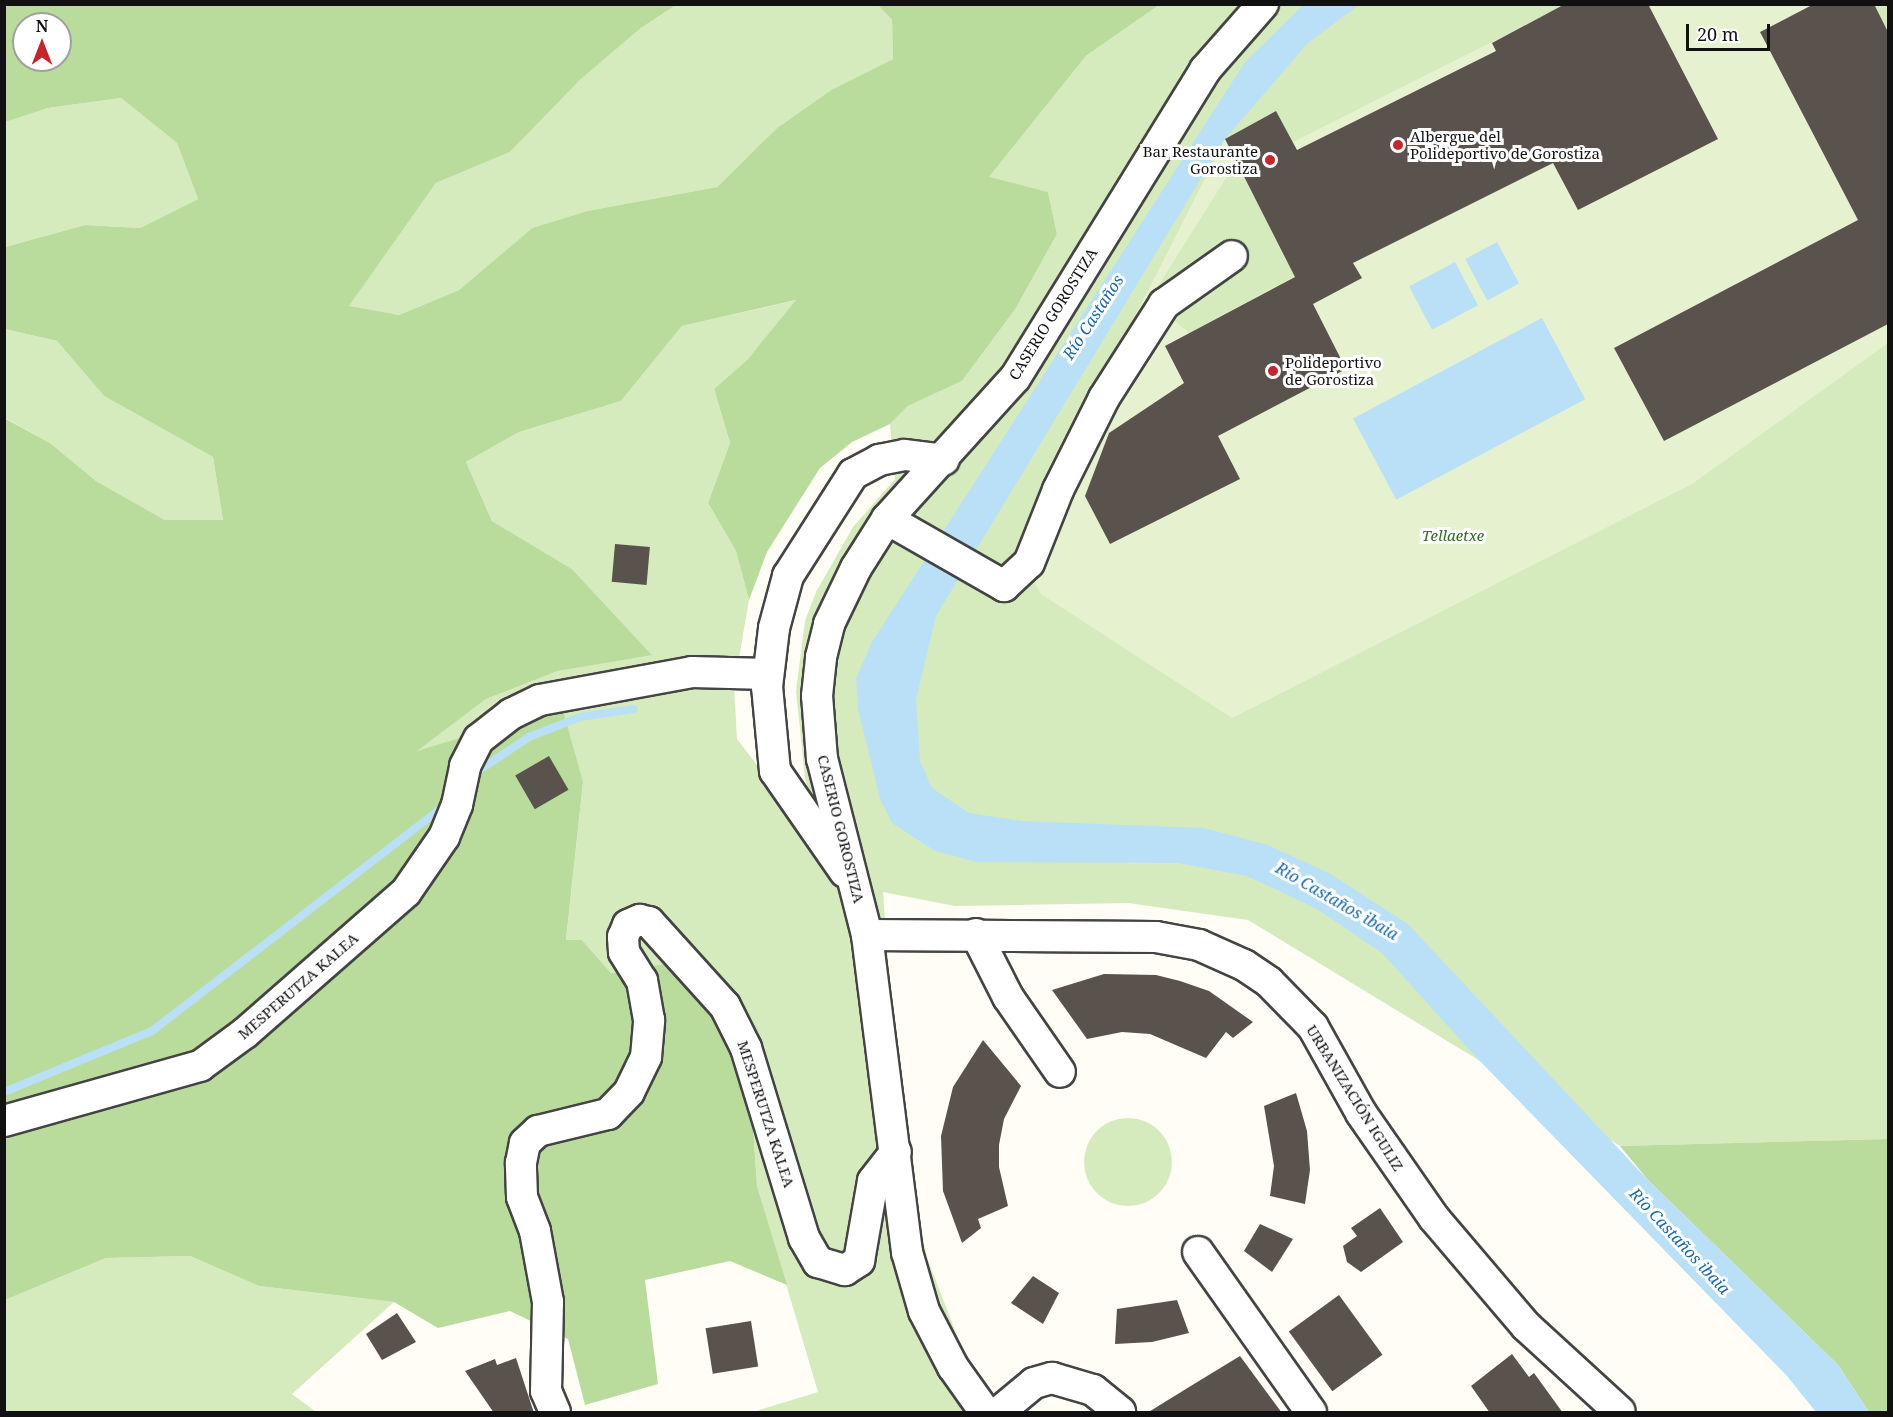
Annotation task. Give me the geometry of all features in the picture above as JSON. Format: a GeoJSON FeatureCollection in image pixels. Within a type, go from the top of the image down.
{"type":"FeatureCollection","features":[{"type":"Feature","properties":{"kind":"street","name":"CASERIO GOROSTIZA"},"geometry":{"type":"LineString","coordinates":[[985,1413],[953,1367],[924,1311],[907,1252],[867,935],[822,759],[817,696],[829,624],[856,568],[887,519],[944,460],[1014,378],[1205,70],[1263,4]]}},
{"type":"Feature","properties":{"kind":"street"},"geometry":{"type":"LineString","coordinates":[[887,519],[926,539],[1004,586],[1029,563],[1058,490],[1104,398],[1164,304],[1232,256]]}},
{"type":"Feature","properties":{"kind":"street"},"geometry":{"type":"LineString","coordinates":[[854,885],[775,771],[768,728],[768,674],[788,576],[853,474],[879,460],[905,455],[944,460]]}},
{"type":"Feature","properties":{"kind":"street","name":"MESPERUTZA KALEA"},"geometry":{"type":"LineString","coordinates":[[4,1121],[200,1066],[245,1034],[406,892],[444,837],[457,806],[465,766],[479,739],[511,714],[540,700],[692,672],[768,674]]}},
{"type":"Feature","properties":{"kind":"street"},"geometry":{"type":"LineString","coordinates":[[775,771],[813,772],[822,759]]}},
{"type":"Feature","properties":{"kind":"street","name":"MESPERUTZA KALEA"},"geometry":{"type":"LineString","coordinates":[[555,1413],[546,1391],[548,1302],[535,1231],[522,1197],[520,1162],[525,1143],[538,1131],[608,1114],[629,1092],[646,1057],[649,1020],[642,981],[624,952],[628,925],[640,920],[649,922],[725,1006],[747,1048],[804,1238],[818,1262],[845,1270],[859,1262],[873,1181],[896,1152]]}},
{"type":"Feature","properties":{"kind":"street"},"geometry":{"type":"LineString","coordinates":[[976,934],[1008,997],[1060,1071]]}},
{"type":"Feature","properties":{"kind":"street","name":"URBANIZACIÓN IGULIZ"},"geometry":{"type":"LineString","coordinates":[[867,935],[1156,937],[1199,945],[1269,982],[1313,1027],[1361,1113],[1434,1218],[1526,1326],[1620,1413]]}},
{"type":"Feature","properties":{"kind":"street"},"geometry":{"type":"LineString","coordinates":[[1198,1252],[1311,1413]]}},
{"type":"Feature","properties":{"kind":"street"},"geometry":{"type":"LineString","coordinates":[[999,1413],[1034,1383],[1052,1378],[1093,1390],[1120,1413]]}},
{"type":"Feature","properties":{"kind":"green space"},"geometry":{"type":"Polygon","coordinates":[[[5,5],[676,5],[641,28],[581,79],[510,152],[436,183],[349,306],[399,315],[459,290],[532,228],[587,211],[717,187],[777,128],[831,90],[893,59],[892,20],[878,5],[1159,5],[1086,56],[989,177],[1048,192],[1057,234],[1016,308],[962,381],[908,406],[890,424],[852,442],[820,468],[767,552],[749,600],[736,551],[708,503],[730,443],[714,389],[748,359],[796,300],[682,326],[621,401],[519,432],[466,462],[492,521],[572,569],[652,655],[558,671],[486,699],[417,751],[562,707],[583,782],[566,940],[582,940],[611,973],[670,963],[710,1009],[734,1052],[753,1127],[757,1186],[787,1285],[730,1261],[645,1280],[658,1384],[585,1405],[568,1339],[510,1311],[438,1328],[394,1302],[259,1286],[190,1256],[106,1258],[5,1300],[4,418],[50,443],[96,481],[165,520],[223,520],[213,457],[104,396],[57,341],[5,329],[5,247],[85,225],[140,228],[198,199],[177,143],[121,98],[48,108],[5,122],[5,5]]]}},
{"type":"Feature","properties":{"kind":"green space"},"geometry":{"type":"Polygon","coordinates":[[[676,5],[878,5],[892,20],[893,59],[831,90],[777,128],[717,187],[587,211],[532,228],[459,290],[399,315],[348,307],[436,183],[510,152],[581,79],[641,28],[676,5]]]}},
{"type":"Feature","properties":{"kind":"green space","name":"Tellaetxe"},"geometry":{"type":"Polygon","coordinates":[[[1159,5],[1888,5],[1888,1139],[1620,1146],[1248,920],[1128,903],[955,906],[883,892],[897,1081],[926,1255],[968,1364],[1002,1412],[753,1412],[818,1392],[757,1186],[753,1127],[671,963],[611,973],[582,940],[566,941],[583,782],[415,752],[486,699],[558,671],[651,654],[572,569],[492,521],[466,462],[519,432],[621,401],[682,326],[797,300],[748,359],[714,389],[730,443],[708,503],[736,551],[749,600],[734,687],[737,739],[824,852],[805,778],[796,691],[805,621],[816,592],[853,527],[895,479],[890,424],[908,406],[962,381],[1016,308],[1057,234],[1048,192],[988,178],[1086,56],[1159,5]]]}},
{"type":"Feature","properties":{"kind":"green space","name":"Polideportivo de Gorostiza"},"geometry":{"type":"Polygon","coordinates":[[[1565,5],[1874,5],[1888,32],[1888,343],[1692,484],[1232,718],[1041,594],[1017,549],[1225,139],[1276,111],[1293,142],[1565,5]],[[1236,162],[1150,299],[1189,333],[1295,276],[1236,162]]]}},
{"type":"Feature","properties":{"kind":"green space"},"geometry":{"type":"Polygon","coordinates":[[[121,98],[177,143],[198,199],[140,228],[85,225],[5,247],[4,122],[48,108],[121,98]]]}},
{"type":"Feature","properties":{"kind":"green space"},"geometry":{"type":"Polygon","coordinates":[[[5,329],[57,341],[104,396],[213,457],[223,520],[165,520],[96,481],[50,443],[5,418],[5,329]]]}},
{"type":"Feature","properties":{"kind":"green space"},"geometry":{"type":"Polygon","coordinates":[[[1128,1118],[1145,1122],[1159,1131],[1168,1145],[1172,1162],[1168,1179],[1159,1193],[1145,1202],[1128,1206],[1111,1202],[1097,1193],[1088,1179],[1084,1162],[1088,1145],[1097,1131],[1111,1122],[1128,1118]]]}},
{"type":"Feature","properties":{"kind":"green space"},"geometry":{"type":"Polygon","coordinates":[[[1888,1139],[1888,1412],[1869,1412],[1838,1365],[1648,1180],[1620,1146],[1888,1139]]]}},
{"type":"Feature","properties":{"kind":"green space"},"geometry":{"type":"Polygon","coordinates":[[[190,1256],[259,1286],[394,1302],[292,1394],[316,1412],[5,1412],[5,1300],[106,1258],[190,1256]]]}},
{"type":"Feature","properties":{"kind":"water"},"geometry":{"type":"Polygon","coordinates":[[[1303,5],[1359,5],[1308,43],[1225,139],[936,616],[916,699],[920,761],[932,788],[969,813],[1021,821],[1204,828],[1268,845],[1329,873],[1408,924],[1648,1180],[1838,1365],[1869,1412],[1816,1412],[1787,1376],[1475,1056],[1382,953],[1317,909],[1247,876],[1178,863],[977,862],[935,851],[892,823],[880,799],[858,709],[856,678],[872,642],[1245,62],[1303,5]]]}},
{"type":"Feature","properties":{"kind":"water"},"geometry":{"type":"Polygon","coordinates":[[[1497,242],[1519,283],[1487,300],[1465,259],[1497,242]]]}},
{"type":"Feature","properties":{"kind":"water"},"geometry":{"type":"Polygon","coordinates":[[[1455,262],[1478,305],[1432,330],[1409,286],[1455,262]]]}},
{"type":"Feature","properties":{"kind":"water"},"geometry":{"type":"Polygon","coordinates":[[[1542,318],[1585,399],[1396,500],[1353,418],[1542,318]]]}},
{"type":"Feature","properties":{"kind":"building"},"geometry":{"type":"Polygon","coordinates":[[[1565,4],[1648,4],[1718,139],[1578,210],[1553,163],[1353,263],[1362,278],[1313,304],[1346,369],[1218,436],[1240,479],[1110,544],[1085,496],[1109,433],[1184,383],[1165,346],[1295,277],[1225,139],[1276,111],[1297,150],[1496,51],[1492,43],[1565,4]]]}},
{"type":"Feature","properties":{"kind":"building"},"geometry":{"type":"Polygon","coordinates":[[[1814,4],[1874,4],[1888,32],[1888,324],[1664,441],[1614,348],[1858,220],[1760,32],[1814,4]]]}},
{"type":"Feature","properties":{"kind":"building"},"geometry":{"type":"Polygon","coordinates":[[[615,544],[650,547],[647,585],[612,582],[615,544]]]}},
{"type":"Feature","properties":{"kind":"building"},"geometry":{"type":"Polygon","coordinates":[[[549,756],[568,790],[535,809],[515,776],[549,756]]]}},
{"type":"Feature","properties":{"kind":"building"},"geometry":{"type":"Polygon","coordinates":[[[1104,974],[1156,975],[1180,981],[1209,991],[1253,1022],[1233,1038],[1226,1032],[1206,1058],[1150,1034],[1122,1032],[1087,1039],[1052,990],[1104,974]]]}},
{"type":"Feature","properties":{"kind":"building"},"geometry":{"type":"Polygon","coordinates":[[[983,1040],[1021,1086],[1004,1119],[999,1145],[999,1167],[1008,1206],[978,1219],[981,1228],[962,1243],[943,1191],[941,1136],[953,1087],[983,1040]]]}},
{"type":"Feature","properties":{"kind":"building"},"geometry":{"type":"Polygon","coordinates":[[[1296,1093],[1307,1131],[1310,1170],[1305,1204],[1270,1196],[1274,1166],[1264,1106],[1296,1093]]]}},
{"type":"Feature","properties":{"kind":"building"},"geometry":{"type":"Polygon","coordinates":[[[1380,1208],[1403,1242],[1361,1272],[1347,1262],[1343,1246],[1357,1236],[1351,1228],[1380,1208]]]}},
{"type":"Feature","properties":{"kind":"building"},"geometry":{"type":"Polygon","coordinates":[[[1260,1224],[1293,1239],[1272,1272],[1244,1251],[1260,1224]]]}},
{"type":"Feature","properties":{"kind":"building"},"geometry":{"type":"Polygon","coordinates":[[[1033,1276],[1059,1293],[1043,1324],[1011,1303],[1033,1276]]]}},
{"type":"Feature","properties":{"kind":"building"},"geometry":{"type":"Polygon","coordinates":[[[1339,1295],[1382,1355],[1332,1391],[1289,1331],[1339,1295]]]}},
{"type":"Feature","properties":{"kind":"building"},"geometry":{"type":"Polygon","coordinates":[[[1177,1300],[1189,1333],[1152,1342],[1115,1344],[1117,1309],[1177,1300]]]}},
{"type":"Feature","properties":{"kind":"building"},"geometry":{"type":"Polygon","coordinates":[[[397,1313],[416,1342],[382,1360],[366,1334],[397,1313]]]}},
{"type":"Feature","properties":{"kind":"building"},"geometry":{"type":"Polygon","coordinates":[[[751,1321],[758,1366],[713,1374],[706,1328],[751,1321]]]}},
{"type":"Feature","properties":{"kind":"building"},"geometry":{"type":"Polygon","coordinates":[[[1512,1354],[1529,1377],[1534,1373],[1563,1413],[1490,1413],[1471,1386],[1512,1354]]]}},
{"type":"Feature","properties":{"kind":"building"},"geometry":{"type":"Polygon","coordinates":[[[1240,1356],[1282,1413],[1147,1413],[1194,1384],[1240,1356]]]}},
{"type":"Feature","properties":{"kind":"building"},"geometry":{"type":"Polygon","coordinates":[[[516,1358],[534,1413],[494,1413],[465,1371],[495,1359],[497,1365],[516,1358]]]}},
{"type":"Feature","properties":{"kind":"waterway"},"geometry":{"type":"LineString","coordinates":[[481,769],[529,737],[580,717],[633,709]]}},
{"type":"Feature","properties":{"kind":"waterway"},"geometry":{"type":"LineString","coordinates":[[4,1092],[152,1031],[440,809]]}},
{"type":"Feature","properties":{"kind":"place","name":"Albergue del Polideportivo de Gorostiza"},"geometry":{"type":"Point","coordinates":[1398,145]}},
{"type":"Feature","properties":{"kind":"place","name":"Bar Restaurante Gorostiza"},"geometry":{"type":"Point","coordinates":[1270,160]}},
{"type":"Feature","properties":{"kind":"place","name":"Polideportivo de Gorostiza"},"geometry":{"type":"Point","coordinates":[1273,371]}},
{"type":"Feature","properties":{"kind":"water label","name":"Río Castaños"},"geometry":{"type":"Point","coordinates":[1093,317]}},
{"type":"Feature","properties":{"kind":"water label","name":"Río Castaños ibaia"},"geometry":{"type":"Point","coordinates":[1337,901]}},
{"type":"Feature","properties":{"kind":"water label","name":"Río Castaños ibaia"},"geometry":{"type":"Point","coordinates":[1680,1241]}}]}
